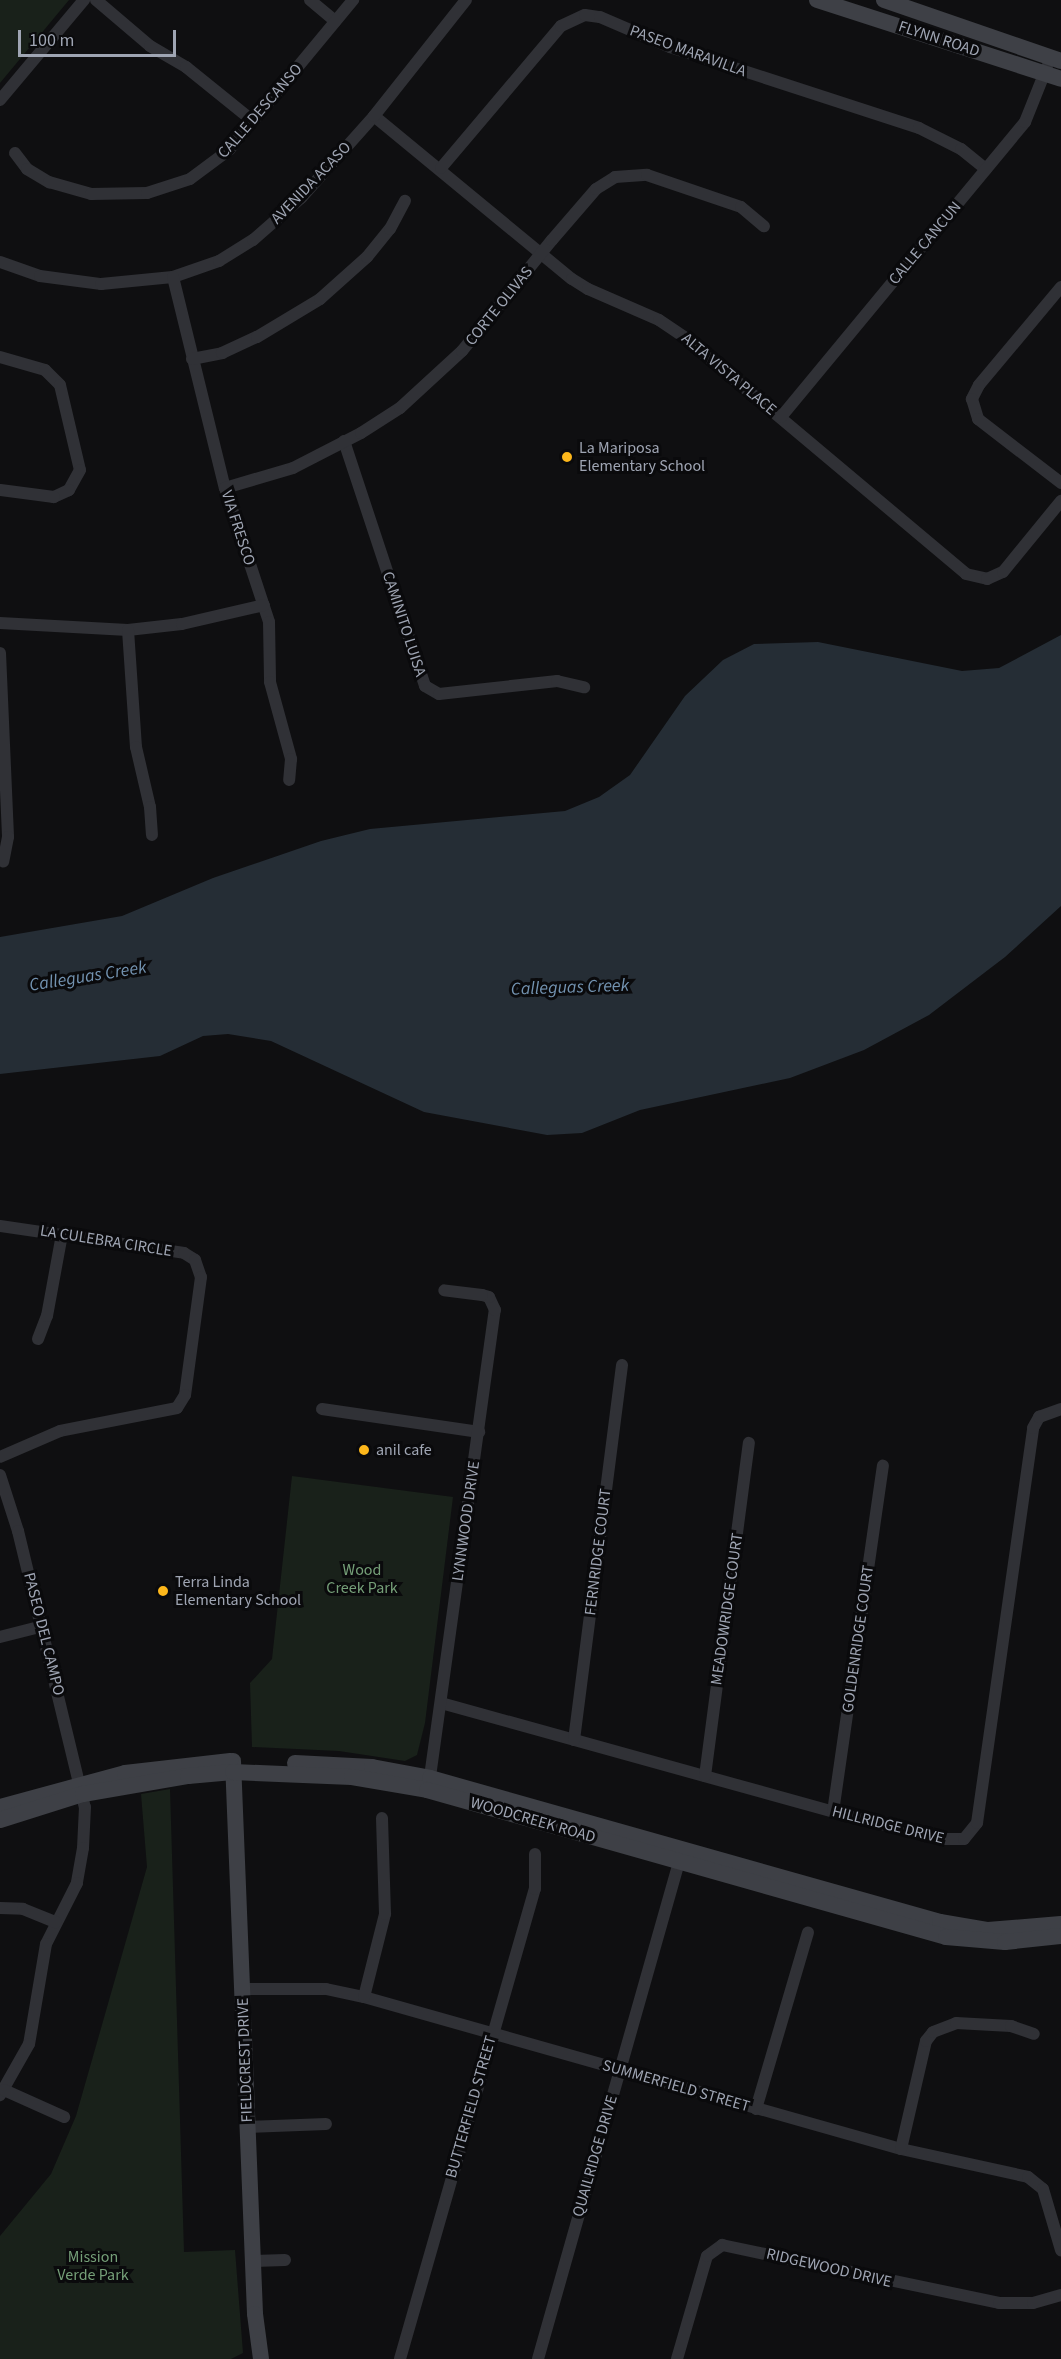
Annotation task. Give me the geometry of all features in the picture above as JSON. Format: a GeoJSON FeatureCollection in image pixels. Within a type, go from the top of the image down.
{"type":"FeatureCollection","features":[{"type":"Feature","properties":{"kind":"main road","name":"FLYNN ROAD"},"geometry":{"type":"LineString","coordinates":[[817,0],[1061,80]]}},
{"type":"Feature","properties":{"kind":"main road","name":"FLYNN ROAD"},"geometry":{"type":"LineString","coordinates":[[884,0],[1056,59]]}},
{"type":"Feature","properties":{"kind":"main road","name":"WOODCREEK ROAD"},"geometry":{"type":"LineString","coordinates":[[0,1806],[82,1788],[156,1768],[349,1765],[429,1784],[681,1856],[945,1937],[1005,1942],[1061,1936]]}},
{"type":"Feature","properties":{"kind":"main road","name":"FIELDCREST DRIVE"},"geometry":{"type":"LineString","coordinates":[[233,1767],[253,2261],[261,2359]]}},
{"type":"Feature","properties":{"kind":"main road","name":"WOODCREEK ROAD"},"geometry":{"type":"LineString","coordinates":[[0,1820],[82,1788]]}},
{"type":"Feature","properties":{"kind":"main road","name":"WOODCREEK ROAD"},"geometry":{"type":"LineString","coordinates":[[681,1856],[939,1922],[988,1930],[1061,1924]]}},
{"type":"Feature","properties":{"kind":"street"},"geometry":{"type":"LineString","coordinates":[[0,100],[84,0]]}},
{"type":"Feature","properties":{"kind":"street"},"geometry":{"type":"LineString","coordinates":[[96,0],[150,46],[186,67],[253,122]]}},
{"type":"Feature","properties":{"kind":"street"},"geometry":{"type":"LineString","coordinates":[[310,0],[335,21]]}},
{"type":"Feature","properties":{"kind":"street","name":"CALLE DESCANSO"},"geometry":{"type":"LineString","coordinates":[[15,153],[27,169],[72,190],[110,195],[147,193],[168,188],[204,170],[253,122],[353,0]]}},
{"type":"Feature","properties":{"kind":"street","name":"AVENIDA ACASO"},"geometry":{"type":"LineString","coordinates":[[0,262],[40,276],[101,284],[173,278],[219,261],[279,220],[374,116],[466,0]]}},
{"type":"Feature","properties":{"kind":"street","name":"PASEO MARAVILLA"},"geometry":{"type":"LineString","coordinates":[[441,168],[561,26],[585,15],[600,17],[670,47],[919,128],[961,149],[986,169]]}},
{"type":"Feature","properties":{"kind":"street","name":"CALLE CANCUN"},"geometry":{"type":"LineString","coordinates":[[781,417],[1025,122],[1045,74],[1056,59]]}},
{"type":"Feature","properties":{"kind":"street","name":"ALTA VISTA PLACE"},"geometry":{"type":"LineString","coordinates":[[374,116],[441,168],[588,290],[673,328],[966,573],[978,578],[995,576],[1009,567],[1061,501]]}},
{"type":"Feature","properties":{"kind":"street","name":"CORTE OLIVAS"},"geometry":{"type":"LineString","coordinates":[[225,488],[293,468],[400,408],[441,372],[486,324],[541,252],[597,189],[625,174],[647,175],[741,207],[764,226]]}},
{"type":"Feature","properties":{"kind":"street"},"geometry":{"type":"LineString","coordinates":[[192,359],[222,352],[257,337],[320,299],[367,257],[397,219],[405,201]]}},
{"type":"Feature","properties":{"kind":"street","name":"VIA FRESCO"},"geometry":{"type":"LineString","coordinates":[[173,278],[225,488],[264,605],[271,641],[274,704],[291,759],[289,780]]}},
{"type":"Feature","properties":{"kind":"street"},"geometry":{"type":"LineString","coordinates":[[1061,287],[979,386],[972,399],[978,419],[1061,483]]}},
{"type":"Feature","properties":{"kind":"street"},"geometry":{"type":"LineString","coordinates":[[0,357],[45,370],[60,385],[80,460],[79,477],[69,490],[45,497],[0,490]]}},
{"type":"Feature","properties":{"kind":"street","name":"CAMINITO LUISA"},"geometry":{"type":"LineString","coordinates":[[344,441],[425,686],[439,694],[557,681],[584,687]]}},
{"type":"Feature","properties":{"kind":"street"},"geometry":{"type":"LineString","coordinates":[[1,627],[128,630],[182,624],[264,605]]}},
{"type":"Feature","properties":{"kind":"street"},"geometry":{"type":"LineString","coordinates":[[128,630],[135,747],[150,807],[152,835]]}},
{"type":"Feature","properties":{"kind":"street"},"geometry":{"type":"LineString","coordinates":[[0,652],[2,750],[8,837],[3,862]]}},
{"type":"Feature","properties":{"kind":"street","name":"LA CULEBRA CIRCLE"},"geometry":{"type":"LineString","coordinates":[[0,1226],[184,1253],[195,1260],[201,1277],[185,1395],[181,1404],[169,1412],[60,1431],[0,1457]]}},
{"type":"Feature","properties":{"kind":"street"},"geometry":{"type":"LineString","coordinates":[[38,1339],[47,1316],[62,1234]]}},
{"type":"Feature","properties":{"kind":"street","name":"LYNNWOOD DRIVE"},"geometry":{"type":"LineString","coordinates":[[429,1784],[495,1310],[489,1298],[482,1295],[444,1290]]}},
{"type":"Feature","properties":{"kind":"street","name":"FERNRIDGE COURT"},"geometry":{"type":"LineString","coordinates":[[573,1740],[622,1365]]}},
{"type":"Feature","properties":{"kind":"street"},"geometry":{"type":"LineString","coordinates":[[322,1409],[478,1432]]}},
{"type":"Feature","properties":{"kind":"street","name":"HILLRIDGE DRIVE"},"geometry":{"type":"LineString","coordinates":[[441,1703],[833,1812],[955,1841],[964,1839],[974,1830],[1033,1428],[1039,1418],[1061,1410]]}},
{"type":"Feature","properties":{"kind":"street","name":"MEADOWRIDGE COURT"},"geometry":{"type":"LineString","coordinates":[[705,1776],[750,1443]]}},
{"type":"Feature","properties":{"kind":"street","name":"GOLDENRIDGE COURT"},"geometry":{"type":"LineString","coordinates":[[833,1812],[883,1467]]}},
{"type":"Feature","properties":{"kind":"street","name":"PASEO DEL CAMPO"},"geometry":{"type":"LineString","coordinates":[[0,1475],[43,1626],[82,1788],[82,1865],[46,1944],[34,2026],[21,2061],[2,2093]]}},
{"type":"Feature","properties":{"kind":"street"},"geometry":{"type":"LineString","coordinates":[[0,1637],[43,1626]]}},
{"type":"Feature","properties":{"kind":"street"},"geometry":{"type":"LineString","coordinates":[[364,1997],[385,1914],[382,1818]]}},
{"type":"Feature","properties":{"kind":"street","name":"BUTTERFIELD STREET"},"geometry":{"type":"LineString","coordinates":[[399,2359],[491,2033],[535,1889],[535,1854]]}},
{"type":"Feature","properties":{"kind":"street","name":"QUAILRIDGE DRIVE"},"geometry":{"type":"LineString","coordinates":[[538,2359],[618,2070],[681,1856]]}},
{"type":"Feature","properties":{"kind":"street"},"geometry":{"type":"LineString","coordinates":[[0,1908],[32,1911],[56,1922]]}},
{"type":"Feature","properties":{"kind":"street"},"geometry":{"type":"LineString","coordinates":[[756,2109],[808,1932]]}},
{"type":"Feature","properties":{"kind":"street","name":"SUMMERFIELD STREET"},"geometry":{"type":"LineString","coordinates":[[242,1989],[326,1989],[364,1997],[902,2150],[1035,2180],[1043,2189],[1061,2250]]}},
{"type":"Feature","properties":{"kind":"street"},"geometry":{"type":"LineString","coordinates":[[902,2150],[926,2041],[933,2032],[956,2023],[1011,2026],[1034,2034]]}},
{"type":"Feature","properties":{"kind":"street"},"geometry":{"type":"LineString","coordinates":[[2,2093],[64,2117]]}},
{"type":"Feature","properties":{"kind":"street"},"geometry":{"type":"LineString","coordinates":[[248,2127],[326,2124]]}},
{"type":"Feature","properties":{"kind":"street","name":"RIDGEWOOD DRIVE"},"geometry":{"type":"LineString","coordinates":[[677,2359],[707,2256],[722,2245],[999,2303],[1033,2303],[1061,2295]]}},
{"type":"Feature","properties":{"kind":"street"},"geometry":{"type":"LineString","coordinates":[[253,2261],[285,2260]]}},
{"type":"Feature","properties":{"kind":"green space"},"geometry":{"type":"Polygon","coordinates":[[[0,0],[69,0],[0,83],[0,0]]]}},
{"type":"Feature","properties":{"kind":"green space","name":"Wood Creek Park"},"geometry":{"type":"Polygon","coordinates":[[[292,1476],[453,1497],[425,1723],[417,1755],[405,1761],[339,1751],[252,1747],[250,1683],[272,1659],[292,1476]]]}},
{"type":"Feature","properties":{"kind":"green space","name":"Mission Verde Park"},"geometry":{"type":"Polygon","coordinates":[[[170,1789],[184,2252],[235,2250],[243,2353],[231,2359],[0,2359],[0,2236],[51,2174],[76,2116],[147,1867],[141,1794],[170,1789]]]}},
{"type":"Feature","properties":{"kind":"water","name":"Calleguas Creek"},"geometry":{"type":"Polygon","coordinates":[[[1061,635],[1061,906],[1005,957],[929,1015],[864,1050],[790,1078],[640,1110],[582,1133],[547,1135],[424,1112],[271,1041],[228,1034],[203,1036],[160,1056],[0,1074],[0,937],[122,916],[213,878],[321,841],[370,829],[565,811],[599,797],[630,775],[685,696],[723,660],[754,644],[818,642],[962,671],[999,668],[1061,635]]]}},
{"type":"Feature","properties":{"kind":"place","name":"La Mariposa Elementary School"},"geometry":{"type":"Point","coordinates":[567,457]}},
{"type":"Feature","properties":{"kind":"place","name":"anil cafe"},"geometry":{"type":"Point","coordinates":[364,1450]}},
{"type":"Feature","properties":{"kind":"place","name":"Terra Linda Elementary School"},"geometry":{"type":"Point","coordinates":[163,1591]}}]}
